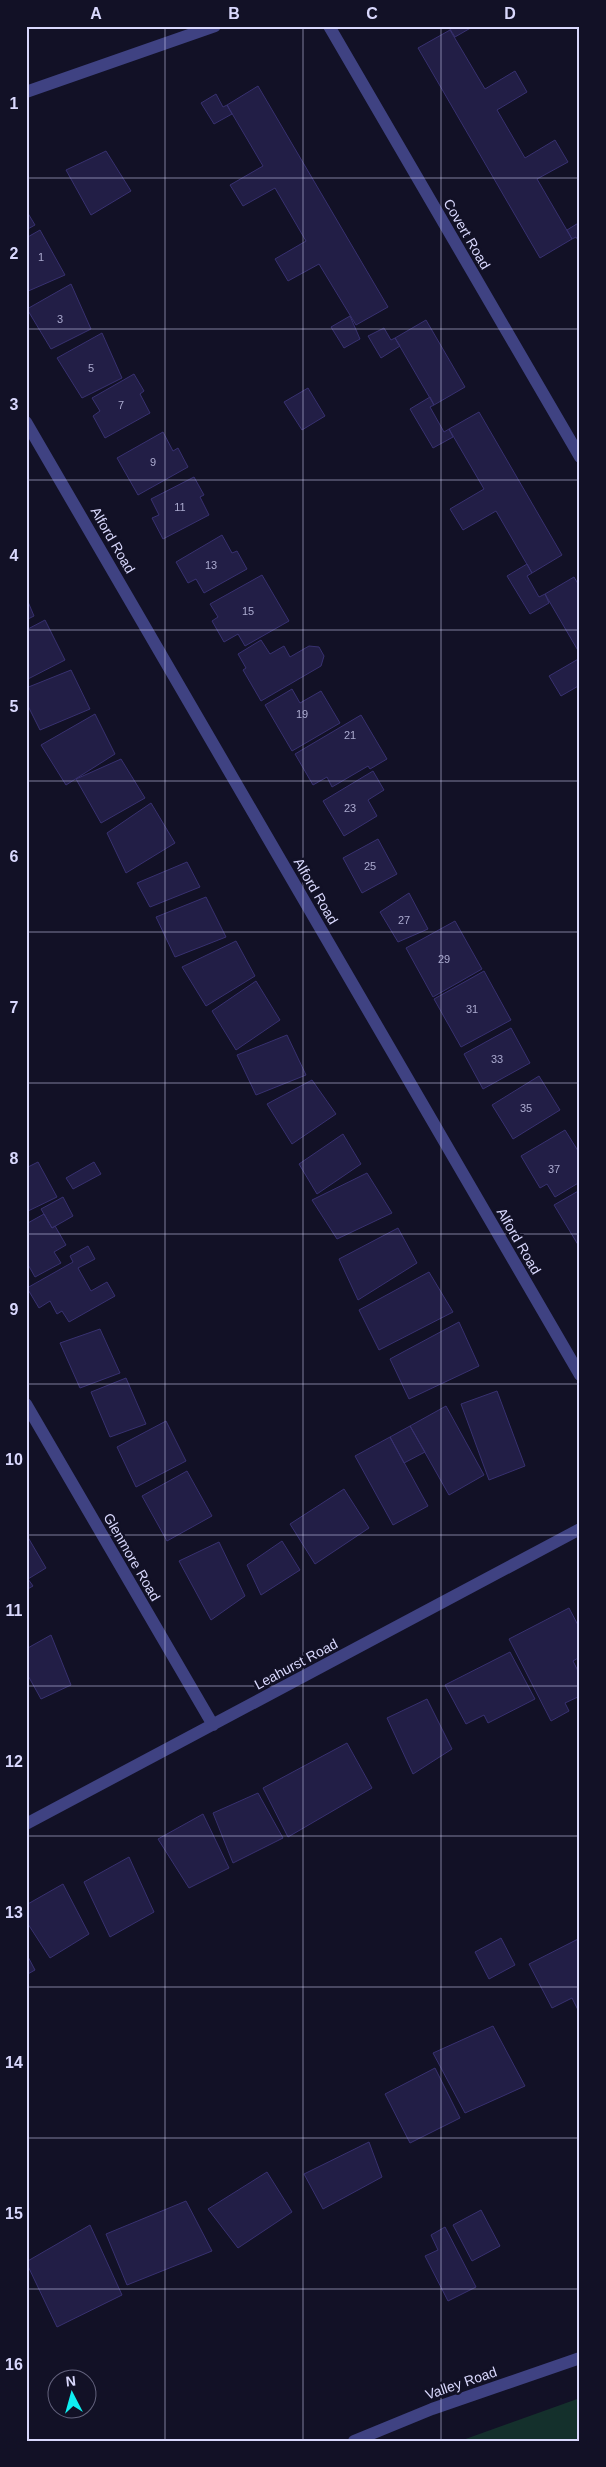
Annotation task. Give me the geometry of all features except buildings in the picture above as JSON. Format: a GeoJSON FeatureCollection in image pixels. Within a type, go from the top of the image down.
{"type":"FeatureCollection","features":[{"type":"Feature","properties":{"kind":"street"},"geometry":{"type":"LineString","coordinates":[[26,92],[215,26]]}},
{"type":"Feature","properties":{"kind":"street","name":"Covert Road"},"geometry":{"type":"LineString","coordinates":[[329,26],[580,457]]}},
{"type":"Feature","properties":{"kind":"street","name":"Alford Road"},"geometry":{"type":"LineString","coordinates":[[26,422],[580,1375]]}},
{"type":"Feature","properties":{"kind":"street","name":"Glenmore Road"},"geometry":{"type":"LineString","coordinates":[[26,1404],[213,1725]]}},
{"type":"Feature","properties":{"kind":"street","name":"Leahurst Road"},"geometry":{"type":"LineString","coordinates":[[26,1824],[580,1530]]}},
{"type":"Feature","properties":{"kind":"street","name":"Valley Road"},"geometry":{"type":"LineString","coordinates":[[354,2441],[432,2409],[580,2358]]}},
{"type":"Feature","properties":{"kind":"green space"},"geometry":{"type":"Polygon","coordinates":[[[580,2398],[580,2441],[460,2441],[580,2398]]]}}]}
